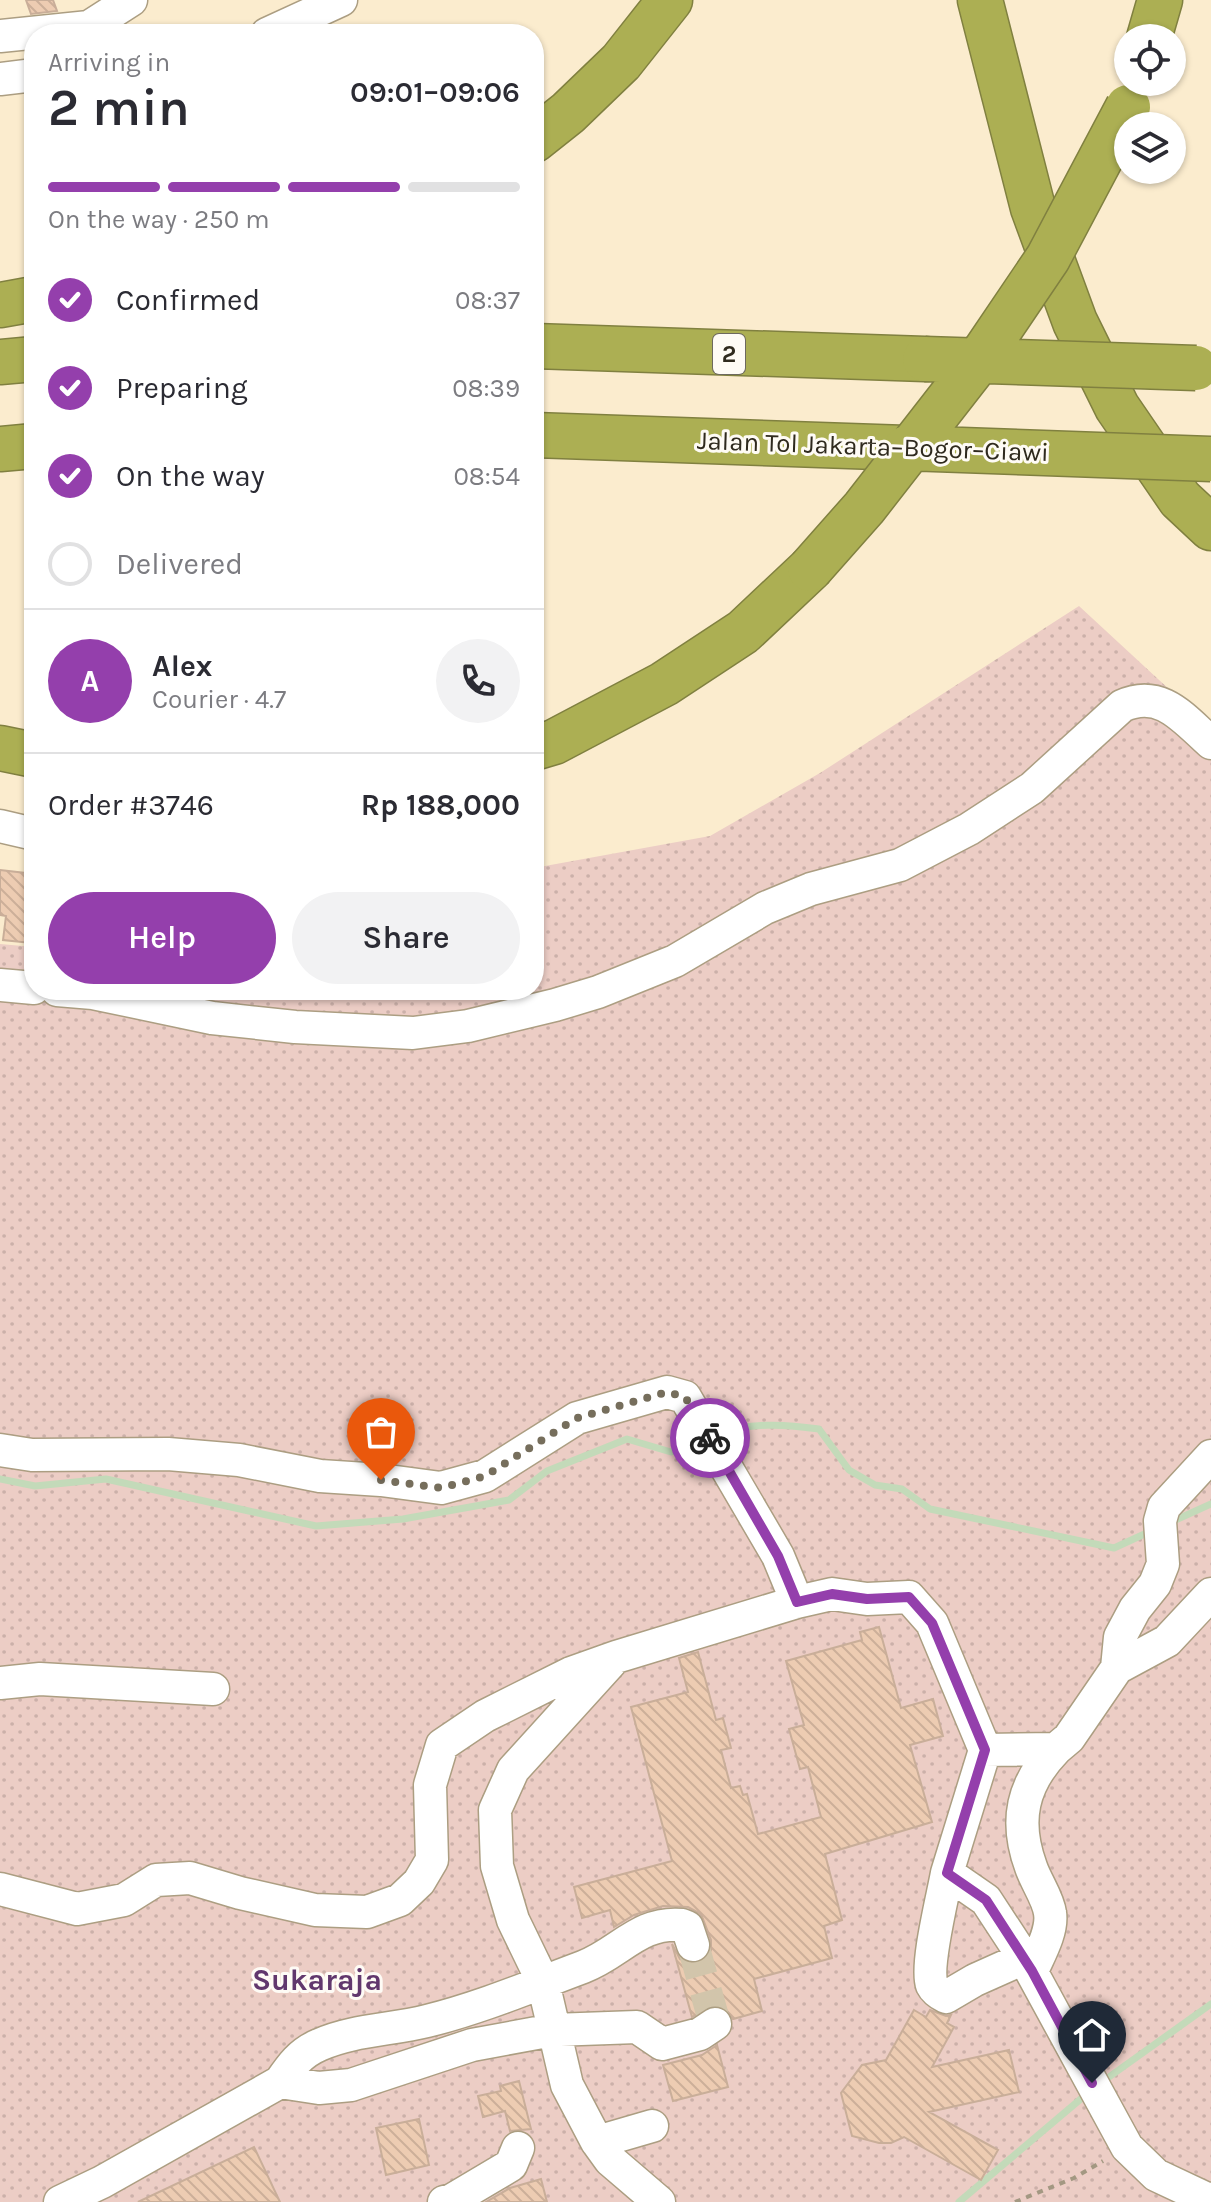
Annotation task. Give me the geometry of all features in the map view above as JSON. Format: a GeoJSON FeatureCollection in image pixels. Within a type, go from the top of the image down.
{"type":"FeatureCollection","features":[{"type":"Feature","properties":{"kind":"highway"},"geometry":{"type":"LineString","coordinates":[[544,132],[621,62],[670,0]]}},
{"type":"Feature","properties":{"kind":"highway"},"geometry":{"type":"LineString","coordinates":[[980,0],[1033,208],[1075,322],[1117,407],[1180,499],[1211,528]]}},
{"type":"Feature","properties":{"kind":"highway"},"geometry":{"type":"LineString","coordinates":[[1153,24],[1160,0]]}},
{"type":"Feature","properties":{"kind":"highway"},"geometry":{"type":"LineString","coordinates":[[544,745],[664,684],[743,632],[810,569],[864,508],[977,363],[1048,258],[1131,96]]}},
{"type":"Feature","properties":{"kind":"highway"},"geometry":{"type":"LineString","coordinates":[[0,305],[24,301]]}},
{"type":"Feature","properties":{"kind":"highway","name":"2"},"geometry":{"type":"LineString","coordinates":[[544,346],[1203,368]]}},
{"type":"Feature","properties":{"kind":"highway"},"geometry":{"type":"LineString","coordinates":[[0,362],[24,360]]}},
{"type":"Feature","properties":{"kind":"highway","name":"Jalan Tol Jakarta–Bogor–Ciawi"},"geometry":{"type":"LineString","coordinates":[[544,435],[1211,459]]}},
{"type":"Feature","properties":{"kind":"highway"},"geometry":{"type":"LineString","coordinates":[[0,449],[24,447]]}},
{"type":"Feature","properties":{"kind":"highway"},"geometry":{"type":"LineString","coordinates":[[0,748],[24,753]]}},
{"type":"Feature","properties":{"kind":"street"},"geometry":{"type":"LineString","coordinates":[[94,24],[131,0]]}},
{"type":"Feature","properties":{"kind":"street"},"geometry":{"type":"LineString","coordinates":[[289,24],[341,0]]}},
{"type":"Feature","properties":{"kind":"street"},"geometry":{"type":"LineString","coordinates":[[3,28],[24,28]]}},
{"type":"Feature","properties":{"kind":"street"},"geometry":{"type":"LineString","coordinates":[[0,79],[24,76]]}},
{"type":"Feature","properties":{"kind":"street"},"geometry":{"type":"LineString","coordinates":[[126,1000],[212,1018],[295,1027],[413,1033],[468,1026],[598,992],[675,961],[765,908],[811,889],[900,865],[969,829],[1032,788],[1122,706],[1135,700],[1164,704],[1211,743]]}},
{"type":"Feature","properties":{"kind":"street"},"geometry":{"type":"LineString","coordinates":[[0,826],[24,832]]}},
{"type":"Feature","properties":{"kind":"street"},"geometry":{"type":"LineString","coordinates":[[0,985],[24,987]]}},
{"type":"Feature","properties":{"kind":"street"},"geometry":{"type":"LineString","coordinates":[[0,1450],[32,1455],[168,1454],[239,1460],[320,1476],[441,1488],[485,1476],[577,1418],[667,1392],[685,1397],[700,1421],[778,1556],[797,1602]]}},
{"type":"Feature","properties":{"kind":"street"},"geometry":{"type":"LineString","coordinates":[[1117,1668],[1120,1637],[1135,1609],[1155,1584],[1163,1564],[1160,1521],[1164,1507],[1211,1456]]}},
{"type":"Feature","properties":{"kind":"street"},"geometry":{"type":"LineString","coordinates":[[0,1889],[77,1909],[124,1900],[156,1880],[190,1878],[315,1910],[367,1912],[400,1900],[419,1882],[432,1860],[430,1785],[442,1745],[485,1716],[529,1693],[616,1657],[797,1602],[832,1594],[867,1599],[909,1597],[932,1623],[985,1750],[947,1873],[933,1952],[931,1983],[937,1992],[946,1997],[975,1980],[1028,1965],[1047,1934],[1051,1913],[1030,1865],[1023,1829],[1023,1804],[1037,1768],[1069,1738],[1117,1668],[1167,1641],[1211,1594]]}},
{"type":"Feature","properties":{"kind":"street"},"geometry":{"type":"LineString","coordinates":[[616,1657],[513,1770],[495,1810],[497,1866],[513,1920],[543,1982],[567,2085],[610,2160],[659,2202]]}},
{"type":"Feature","properties":{"kind":"street"},"geometry":{"type":"LineString","coordinates":[[0,1683],[40,1679],[213,1689]]}},
{"type":"Feature","properties":{"kind":"street"},"geometry":{"type":"LineString","coordinates":[[985,1750],[1056,1749]]}},
{"type":"Feature","properties":{"kind":"street"},"geometry":{"type":"LineString","coordinates":[[947,1873],[986,1900],[1028,1965],[1127,2147],[1156,2175],[1211,2199]]}},
{"type":"Feature","properties":{"kind":"street"},"geometry":{"type":"LineString","coordinates":[[60,2202],[102,2182],[280,2082],[297,2057],[319,2045],[436,2018],[543,1982],[590,1964],[637,1933],[653,1928],[687,1927],[693,1945]]}},
{"type":"Feature","properties":{"kind":"street"},"geometry":{"type":"LineString","coordinates":[[280,2082],[319,2088],[351,2085],[472,2045],[553,2030],[637,2027],[662,2044],[700,2034],[715,2024]]}},
{"type":"Feature","properties":{"kind":"street"},"geometry":{"type":"LineString","coordinates":[[597,2142],[652,2126]]}},
{"type":"Feature","properties":{"kind":"street"},"geometry":{"type":"LineString","coordinates":[[450,2201],[511,2165],[518,2148]]}},
{"type":"Feature","properties":{"kind":"path"},"geometry":{"type":"LineString","coordinates":[[1015,2202],[1074,2178],[1127,2147]]}},
{"type":"Feature","properties":{"kind":"shaded area"},"geometry":{"type":"Polygon","coordinates":[[[1079,606],[1211,728],[1211,2202],[0,2202],[0,944],[24,946],[24,1000],[544,1000],[544,866],[710,836],[820,773],[1079,606]]]}},
{"type":"Feature","properties":{"kind":"building"},"geometry":{"type":"Polygon","coordinates":[[[26,0],[53,0],[57,11],[31,14],[26,0]]]}},
{"type":"Feature","properties":{"kind":"building"},"geometry":{"type":"Polygon","coordinates":[[[0,870],[24,873],[24,942],[3,940],[6,916],[0,915],[0,870]]]}},
{"type":"Feature","properties":{"kind":"building"},"geometry":{"type":"Polygon","coordinates":[[[879,1627],[901,1708],[933,1699],[943,1736],[910,1745],[932,1822],[825,1854],[842,1920],[824,1926],[832,1958],[754,1979],[762,2011],[733,2019],[724,2007],[713,2005],[692,2017],[672,1944],[680,1959],[688,1963],[698,1963],[707,1958],[711,1940],[701,1914],[688,1907],[663,1906],[634,1915],[614,1927],[610,1910],[582,1918],[574,1887],[672,1861],[631,1707],[688,1692],[679,1658],[698,1652],[716,1720],[723,1718],[731,1748],[721,1750],[731,1788],[740,1786],[743,1795],[747,1794],[758,1834],[821,1817],[808,1767],[800,1769],[789,1729],[804,1725],[786,1661],[862,1640],[860,1632],[879,1627]]]}},
{"type":"Feature","properties":{"kind":"building"},"geometry":{"type":"Polygon","coordinates":[[[914,2010],[926,2017],[930,2010],[951,2015],[947,2023],[954,2027],[932,2067],[1009,2050],[1019,2092],[929,2112],[998,2150],[981,2180],[904,2137],[891,2143],[879,2143],[852,2136],[841,2093],[862,2065],[886,2060],[914,2010]]]}},
{"type":"Feature","properties":{"kind":"building"},"geometry":{"type":"Polygon","coordinates":[[[717,2045],[728,2087],[673,2101],[663,2065],[702,2055],[717,2045]]]}},
{"type":"Feature","properties":{"kind":"building"},"geometry":{"type":"Polygon","coordinates":[[[519,2081],[531,2129],[510,2131],[505,2111],[483,2117],[478,2096],[501,2091],[500,2086],[519,2081]]]}},
{"type":"Feature","properties":{"kind":"building"},"geometry":{"type":"Polygon","coordinates":[[[419,2119],[429,2165],[386,2175],[376,2128],[419,2119]]]}},
{"type":"Feature","properties":{"kind":"building"},"geometry":{"type":"Polygon","coordinates":[[[254,2147],[280,2202],[138,2202],[254,2147]]]}},
{"type":"Feature","properties":{"kind":"building"},"geometry":{"type":"Polygon","coordinates":[[[541,2179],[547,2202],[486,2202],[510,2188],[541,2179]]]}},
{"type":"Feature","properties":{"kind":"waterway"},"geometry":{"type":"LineString","coordinates":[[716,1435],[767,1425],[819,1429],[849,1470],[875,1485],[902,1489],[930,1509],[1114,1548],[1151,1531]]}},
{"type":"Feature","properties":{"kind":"waterway"},"geometry":{"type":"LineString","coordinates":[[0,1479],[35,1486],[106,1479],[316,1526],[403,1519],[509,1500],[547,1471],[627,1439],[671,1452],[701,1441]]}},
{"type":"Feature","properties":{"kind":"waterway"},"geometry":{"type":"LineString","coordinates":[[1169,1523],[1211,1504]]}},
{"type":"Feature","properties":{"kind":"waterway"},"geometry":{"type":"LineString","coordinates":[[1102,2082],[1211,2004]]}},
{"type":"Feature","properties":{"kind":"waterway"},"geometry":{"type":"LineString","coordinates":[[959,2202],[1089,2092]]}},
{"type":"Feature","properties":{"kind":"tunnel"},"geometry":{"type":"LineString","coordinates":[[693,1945],[715,2024]]}},
{"type":"Feature","properties":{"kind":"way so far"},"geometry":{"type":"LineString","coordinates":[[381,1480],[441,1488],[485,1476],[577,1418],[667,1392],[685,1397],[710,1438]]}},
{"type":"Feature","properties":{"kind":"district","name":"Sukaraja"},"geometry":{"type":"Point","coordinates":[317,1980]}},
{"type":"Feature","properties":{"kind":"route"},"geometry":{"type":"LineString","coordinates":[[710,1438],[778,1556],[797,1602],[832,1594],[867,1599],[909,1597],[932,1623],[985,1750],[947,1873],[986,1900],[1032,1971],[1092,2083]]}}]}
